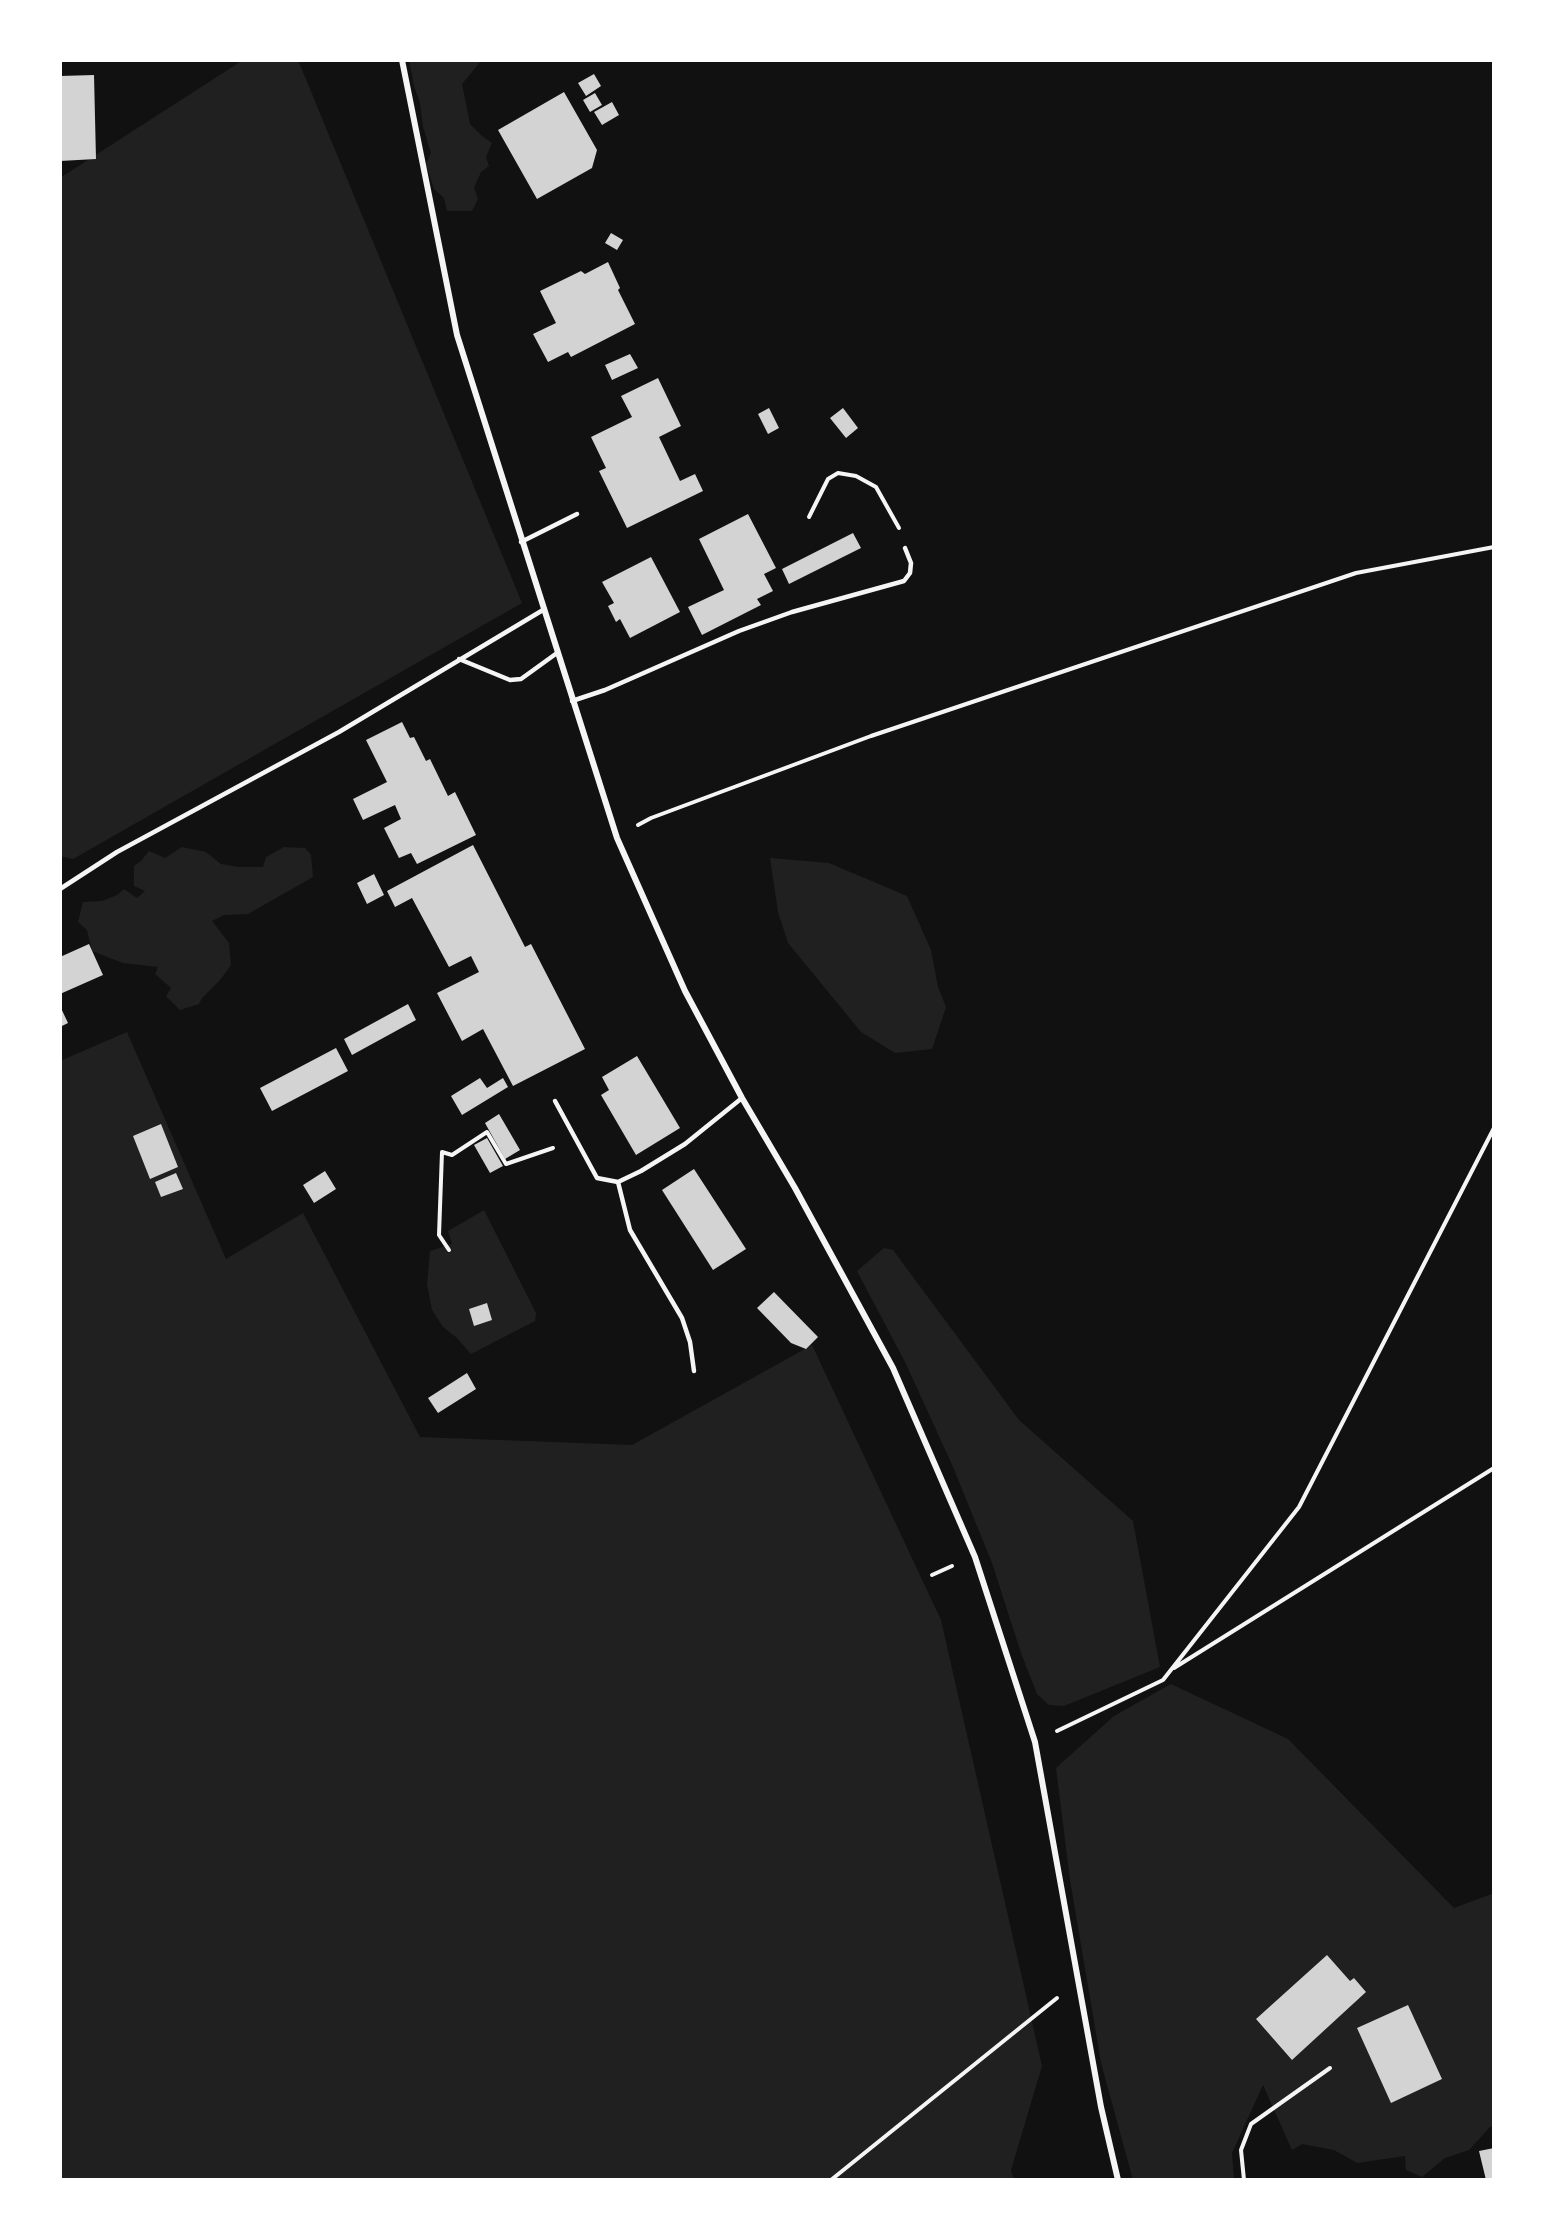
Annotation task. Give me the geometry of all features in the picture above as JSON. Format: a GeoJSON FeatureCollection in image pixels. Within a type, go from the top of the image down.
{"type":"FeatureCollection","features":[{"type":"Feature","properties":{"kind":"street"},"geometry":{"type":"LineString","coordinates":[[402,60],[457,335],[617,838],[685,991],[893,1368],[975,1557],[1035,1742],[1101,2108],[1118,2180]]}},
{"type":"Feature","properties":{"kind":"lane"},"geometry":{"type":"LineString","coordinates":[[521,542],[577,514]]}},
{"type":"Feature","properties":{"kind":"lane"},"geometry":{"type":"LineString","coordinates":[[572,701],[605,690],[739,631],[792,612],[904,581],[910,573],[911,563],[906,548]]}},
{"type":"Feature","properties":{"kind":"lane"},"geometry":{"type":"LineString","coordinates":[[60,889],[117,852],[339,732],[543,610]]}},
{"type":"Feature","properties":{"kind":"lane"},"geometry":{"type":"LineString","coordinates":[[459,659],[510,680],[521,679],[557,653]]}},
{"type":"Feature","properties":{"kind":"lane"},"geometry":{"type":"LineString","coordinates":[[555,1101],[597,1178],[618,1182],[641,1171],[685,1143],[742,1098]]}},
{"type":"Feature","properties":{"kind":"lane"},"geometry":{"type":"LineString","coordinates":[[618,1182],[630,1230],[682,1318],[690,1342],[693,1371]]}},
{"type":"Feature","properties":{"kind":"path"},"geometry":{"type":"LineString","coordinates":[[809,517],[828,479],[838,473],[856,476],[876,487],[898,526],[906,548]]}},
{"type":"Feature","properties":{"kind":"path"},"geometry":{"type":"LineString","coordinates":[[617,838],[651,818],[871,736],[1356,573],[1494,547]]}},
{"type":"Feature","properties":{"kind":"path"},"geometry":{"type":"LineString","coordinates":[[1035,1742],[1162,1680],[1299,1507],[1494,1128]]}},
{"type":"Feature","properties":{"kind":"path"},"geometry":{"type":"LineString","coordinates":[[449,1250],[439,1235],[442,1152],[452,1155],[487,1132],[506,1164],[576,1140]]}},
{"type":"Feature","properties":{"kind":"path"},"geometry":{"type":"LineString","coordinates":[[1170,1671],[1494,1468]]}},
{"type":"Feature","properties":{"kind":"path"},"geometry":{"type":"LineString","coordinates":[[831,2180],[1078,1981]]}},
{"type":"Feature","properties":{"kind":"path"},"geometry":{"type":"LineString","coordinates":[[1244,2180],[1241,2150],[1251,2124],[1330,2068]]}},
{"type":"Feature","properties":{"kind":"shaded area"},"geometry":{"type":"Polygon","coordinates":[[[243,60],[298,60],[522,603],[73,859],[60,856],[60,178],[243,60]]]}},
{"type":"Feature","properties":{"kind":"shaded area"},"geometry":{"type":"Polygon","coordinates":[[[409,60],[482,60],[462,84],[470,124],[492,143],[486,157],[489,166],[481,172],[474,188],[478,199],[472,211],[447,211],[444,198],[434,189],[426,164],[431,153],[409,60]]]}},
{"type":"Feature","properties":{"kind":"shaded area"},"geometry":{"type":"Polygon","coordinates":[[[182,847],[206,852],[221,864],[238,867],[263,867],[266,857],[284,847],[305,848],[311,855],[313,877],[248,914],[224,915],[212,921],[229,943],[231,965],[199,1004],[180,1010],[166,996],[171,988],[155,974],[158,967],[123,963],[92,951],[87,930],[78,922],[83,902],[102,901],[117,895],[124,889],[137,898],[145,891],[134,886],[134,866],[149,851],[165,858],[182,847]]]}},
{"type":"Feature","properties":{"kind":"shaded area"},"geometry":{"type":"Polygon","coordinates":[[[770,858],[829,863],[907,896],[931,950],[938,987],[946,1007],[932,1049],[895,1053],[861,1032],[788,943],[778,912],[770,858]]]}},
{"type":"Feature","properties":{"kind":"shaded area"},"geometry":{"type":"Polygon","coordinates":[[[127,1032],[226,1259],[303,1213],[420,1437],[632,1445],[812,1345],[941,1620],[1042,2066],[1011,2170],[1014,2180],[60,2180],[60,1061],[127,1032]]]}},
{"type":"Feature","properties":{"kind":"shaded area"},"geometry":{"type":"Polygon","coordinates":[[[484,1210],[536,1313],[535,1321],[471,1354],[443,1327],[432,1310],[427,1284],[430,1251],[452,1244],[448,1231],[484,1210]]]}},
{"type":"Feature","properties":{"kind":"shaded area"},"geometry":{"type":"Polygon","coordinates":[[[884,1248],[893,1250],[1019,1420],[1133,1521],[1160,1667],[1064,1706],[1049,1705],[1037,1694],[1021,1653],[992,1563],[953,1467],[906,1364],[857,1271],[884,1248]]]}},
{"type":"Feature","properties":{"kind":"shaded area"},"geometry":{"type":"Polygon","coordinates":[[[1171,1684],[1288,1739],[1454,1908],[1494,1893],[1494,2126],[1490,2127],[1469,2150],[1445,2158],[1422,2177],[1406,2170],[1405,2156],[1357,2163],[1334,2150],[1302,2144],[1292,2150],[1263,2085],[1232,2153],[1234,2180],[1133,2180],[1101,2063],[1070,1880],[1056,1768],[1114,1716],[1171,1684]],[[1327,1955],[1256,2019],[1292,2059],[1366,1992],[1354,1978],[1350,1981],[1327,1955]]]}},
{"type":"Feature","properties":{"kind":"building"},"geometry":{"type":"Polygon","coordinates":[[[594,74],[601,86],[586,96],[578,83],[594,74]]]}},
{"type":"Feature","properties":{"kind":"building"},"geometry":{"type":"Polygon","coordinates":[[[94,75],[96,159],[60,161],[60,76],[94,75]]]}},
{"type":"Feature","properties":{"kind":"building"},"geometry":{"type":"Polygon","coordinates":[[[564,92],[597,150],[592,168],[537,199],[498,130],[564,92]]]}},
{"type":"Feature","properties":{"kind":"building"},"geometry":{"type":"Polygon","coordinates":[[[595,93],[602,105],[590,112],[583,100],[595,93]]]}},
{"type":"Feature","properties":{"kind":"building"},"geometry":{"type":"Polygon","coordinates":[[[612,102],[619,115],[602,125],[594,112],[612,102]]]}},
{"type":"Feature","properties":{"kind":"building"},"geometry":{"type":"Polygon","coordinates":[[[611,233],[623,240],[617,250],[605,243],[611,233]]]}},
{"type":"Feature","properties":{"kind":"building"},"geometry":{"type":"Polygon","coordinates":[[[608,262],[620,288],[618,290],[635,324],[571,357],[568,352],[548,362],[533,334],[556,323],[540,291],[581,271],[585,274],[608,262]]]}},
{"type":"Feature","properties":{"kind":"building"},"geometry":{"type":"Polygon","coordinates":[[[630,354],[638,368],[612,380],[605,365],[630,354]]]}},
{"type":"Feature","properties":{"kind":"building"},"geometry":{"type":"Polygon","coordinates":[[[658,378],[681,426],[659,437],[680,481],[695,474],[703,491],[627,528],[599,471],[606,468],[591,437],[632,417],[621,396],[658,378]]]}},
{"type":"Feature","properties":{"kind":"building"},"geometry":{"type":"Polygon","coordinates":[[[769,408],[779,428],[768,434],[758,414],[769,408]]]}},
{"type":"Feature","properties":{"kind":"building"},"geometry":{"type":"Polygon","coordinates":[[[843,408],[858,428],[846,438],[830,418],[843,408]]]}},
{"type":"Feature","properties":{"kind":"building"},"geometry":{"type":"Polygon","coordinates":[[[748,514],[776,568],[764,574],[773,591],[757,599],[761,605],[702,635],[688,607],[724,590],[699,539],[748,514]]]}},
{"type":"Feature","properties":{"kind":"building"},"geometry":{"type":"Polygon","coordinates":[[[853,533],[861,548],[789,584],[782,569],[853,533]]]}},
{"type":"Feature","properties":{"kind":"building"},"geometry":{"type":"Polygon","coordinates":[[[651,557],[680,612],[630,638],[620,619],[616,622],[608,606],[614,603],[602,582],[651,557]]]}},
{"type":"Feature","properties":{"kind":"building"},"geometry":{"type":"Polygon","coordinates":[[[402,722],[410,738],[414,737],[426,761],[430,759],[448,796],[455,792],[476,835],[417,864],[411,853],[399,858],[384,828],[401,819],[395,805],[363,820],[353,799],[387,782],[366,740],[402,722]]]}},
{"type":"Feature","properties":{"kind":"building"},"geometry":{"type":"Polygon","coordinates":[[[473,845],[525,947],[531,944],[585,1049],[513,1086],[483,1029],[462,1041],[437,993],[479,972],[471,956],[449,967],[412,898],[395,907],[387,891],[473,845]]]}},
{"type":"Feature","properties":{"kind":"building"},"geometry":{"type":"Polygon","coordinates":[[[374,874],[384,895],[367,904],[357,883],[374,874]]]}},
{"type":"Feature","properties":{"kind":"building"},"geometry":{"type":"Polygon","coordinates":[[[89,944],[103,975],[60,994],[60,957],[89,944]]]}},
{"type":"Feature","properties":{"kind":"building"},"geometry":{"type":"Polygon","coordinates":[[[408,1004],[416,1020],[352,1055],[344,1039],[408,1004]]]}},
{"type":"Feature","properties":{"kind":"building"},"geometry":{"type":"Polygon","coordinates":[[[60,1006],[68,1023],[60,1027],[60,1006]]]}},
{"type":"Feature","properties":{"kind":"building"},"geometry":{"type":"Polygon","coordinates":[[[336,1048],[348,1071],[272,1111],[260,1088],[336,1048]]]}},
{"type":"Feature","properties":{"kind":"building"},"geometry":{"type":"Polygon","coordinates":[[[637,1056],[680,1128],[636,1155],[601,1095],[609,1090],[602,1077],[637,1056]]]}},
{"type":"Feature","properties":{"kind":"building"},"geometry":{"type":"Polygon","coordinates":[[[480,1078],[487,1088],[503,1078],[508,1087],[462,1115],[451,1096],[480,1078]]]}},
{"type":"Feature","properties":{"kind":"building"},"geometry":{"type":"Polygon","coordinates":[[[499,1114],[520,1150],[505,1159],[485,1123],[499,1114]]]}},
{"type":"Feature","properties":{"kind":"building"},"geometry":{"type":"Polygon","coordinates":[[[161,1124],[178,1167],[150,1179],[133,1136],[161,1124]]]}},
{"type":"Feature","properties":{"kind":"building"},"geometry":{"type":"Polygon","coordinates":[[[487,1138],[503,1166],[490,1173],[474,1145],[487,1138]]]}},
{"type":"Feature","properties":{"kind":"building"},"geometry":{"type":"Polygon","coordinates":[[[694,1169],[746,1249],[713,1270],[662,1190],[694,1169]]]}},
{"type":"Feature","properties":{"kind":"building"},"geometry":{"type":"Polygon","coordinates":[[[325,1171],[336,1189],[314,1203],[303,1185],[325,1171]]]}},
{"type":"Feature","properties":{"kind":"building"},"geometry":{"type":"Polygon","coordinates":[[[176,1173],[183,1189],[161,1197],[155,1182],[176,1173]]]}},
{"type":"Feature","properties":{"kind":"building"},"geometry":{"type":"Polygon","coordinates":[[[774,1292],[818,1337],[806,1349],[791,1343],[757,1308],[774,1292]]]}},
{"type":"Feature","properties":{"kind":"building"},"geometry":{"type":"Polygon","coordinates":[[[487,1303],[492,1320],[474,1326],[469,1309],[487,1303]]]}},
{"type":"Feature","properties":{"kind":"building"},"geometry":{"type":"Polygon","coordinates":[[[467,1373],[476,1389],[438,1413],[428,1398],[467,1373]]]}},
{"type":"Feature","properties":{"kind":"building"},"geometry":{"type":"Polygon","coordinates":[[[1327,1955],[1350,1981],[1354,1978],[1366,1992],[1292,2060],[1256,2019],[1327,1955]]]}},
{"type":"Feature","properties":{"kind":"building"},"geometry":{"type":"Polygon","coordinates":[[[1408,2005],[1442,2079],[1391,2103],[1357,2028],[1408,2005]]]}},
{"type":"Feature","properties":{"kind":"building"},"geometry":{"type":"Polygon","coordinates":[[[1494,2148],[1494,2180],[1486,2180],[1479,2151],[1494,2148]]]}}]}
